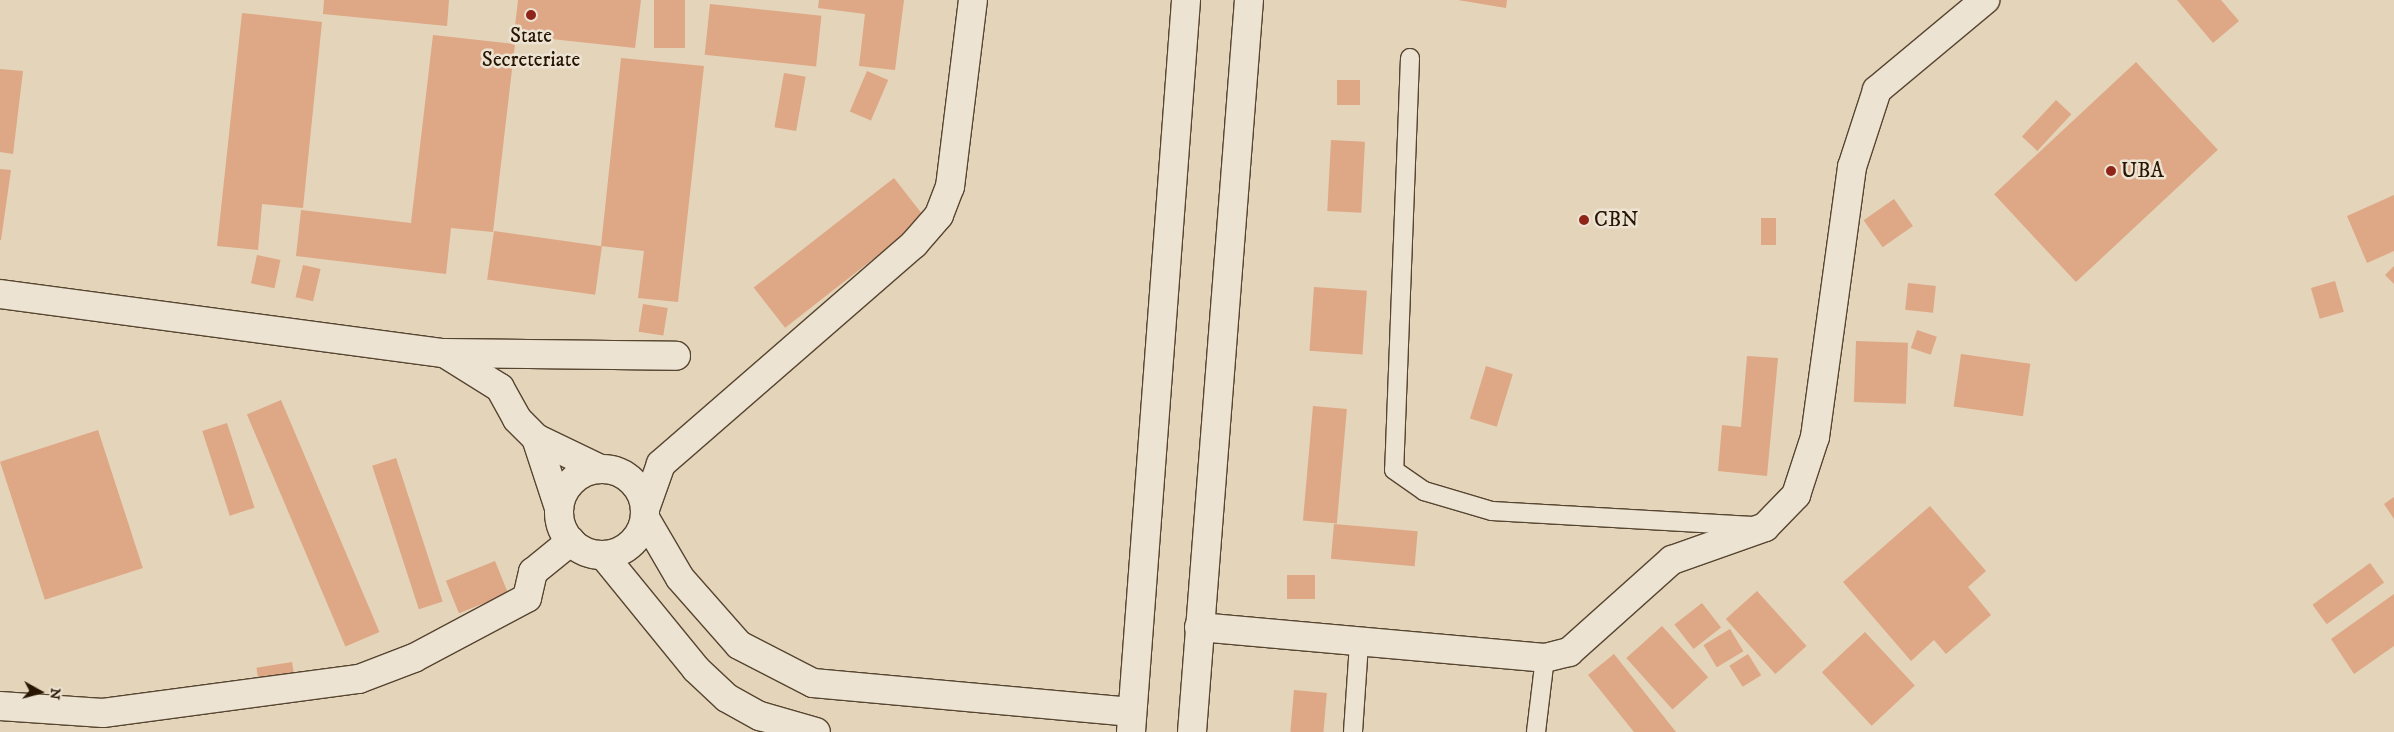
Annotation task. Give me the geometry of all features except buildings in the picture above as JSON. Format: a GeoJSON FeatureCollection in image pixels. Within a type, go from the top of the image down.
{"type":"FeatureCollection","features":[{"type":"Feature","properties":{"kind":"street"},"geometry":{"type":"LineString","coordinates":[[536,438],[559,508],[560,522],[571,541],[590,554],[604,556],[631,544],[645,513],[661,464],[914,244],[940,215],[950,187],[973,0]]}},
{"type":"Feature","properties":{"kind":"street"},"geometry":{"type":"LineString","coordinates":[[444,353],[500,388],[517,419],[536,438],[609,471],[638,489],[645,513],[680,578],[739,645],[813,683],[1131,722],[1186,0]]}},
{"type":"Feature","properties":{"kind":"street"},"geometry":{"type":"LineString","coordinates":[[1192,732],[1249,0]]}},
{"type":"Feature","properties":{"kind":"street"},"geometry":{"type":"LineString","coordinates":[[1199,627],[1360,643],[1545,658],[1569,652],[1672,560],[1766,527],[1796,496],[1815,438],[1852,167],[1877,90],[1986,0]]}},
{"type":"Feature","properties":{"kind":"street"},"geometry":{"type":"LineString","coordinates":[[0,294],[444,353],[676,356]]}},
{"type":"Feature","properties":{"kind":"street"},"geometry":{"type":"LineString","coordinates":[[559,508],[572,481],[609,471],[661,464]]}},
{"type":"Feature","properties":{"kind":"street"},"geometry":{"type":"LineString","coordinates":[[0,706],[103,713],[359,679],[414,658],[527,598],[534,572],[571,541]]}},
{"type":"Feature","properties":{"kind":"street"},"geometry":{"type":"LineString","coordinates":[[604,556],[696,669],[727,698],[760,716],[816,732]]}},
{"type":"Feature","properties":{"kind":"lane"},"geometry":{"type":"LineString","coordinates":[[1410,58],[1394,470],[1424,491],[1492,511],[1766,527]]}},
{"type":"Feature","properties":{"kind":"lane"},"geometry":{"type":"LineString","coordinates":[[1353,732],[1360,643]]}},
{"type":"Feature","properties":{"kind":"lane"},"geometry":{"type":"LineString","coordinates":[[1536,732],[1545,658]]}},
{"type":"Feature","properties":{"kind":"place","name":"State Secreteriate"},"geometry":{"type":"Point","coordinates":[531,15]}},
{"type":"Feature","properties":{"kind":"place","name":"UBA"},"geometry":{"type":"Point","coordinates":[2111,171]}},
{"type":"Feature","properties":{"kind":"place","name":"CBN"},"geometry":{"type":"Point","coordinates":[1584,220]}}]}
